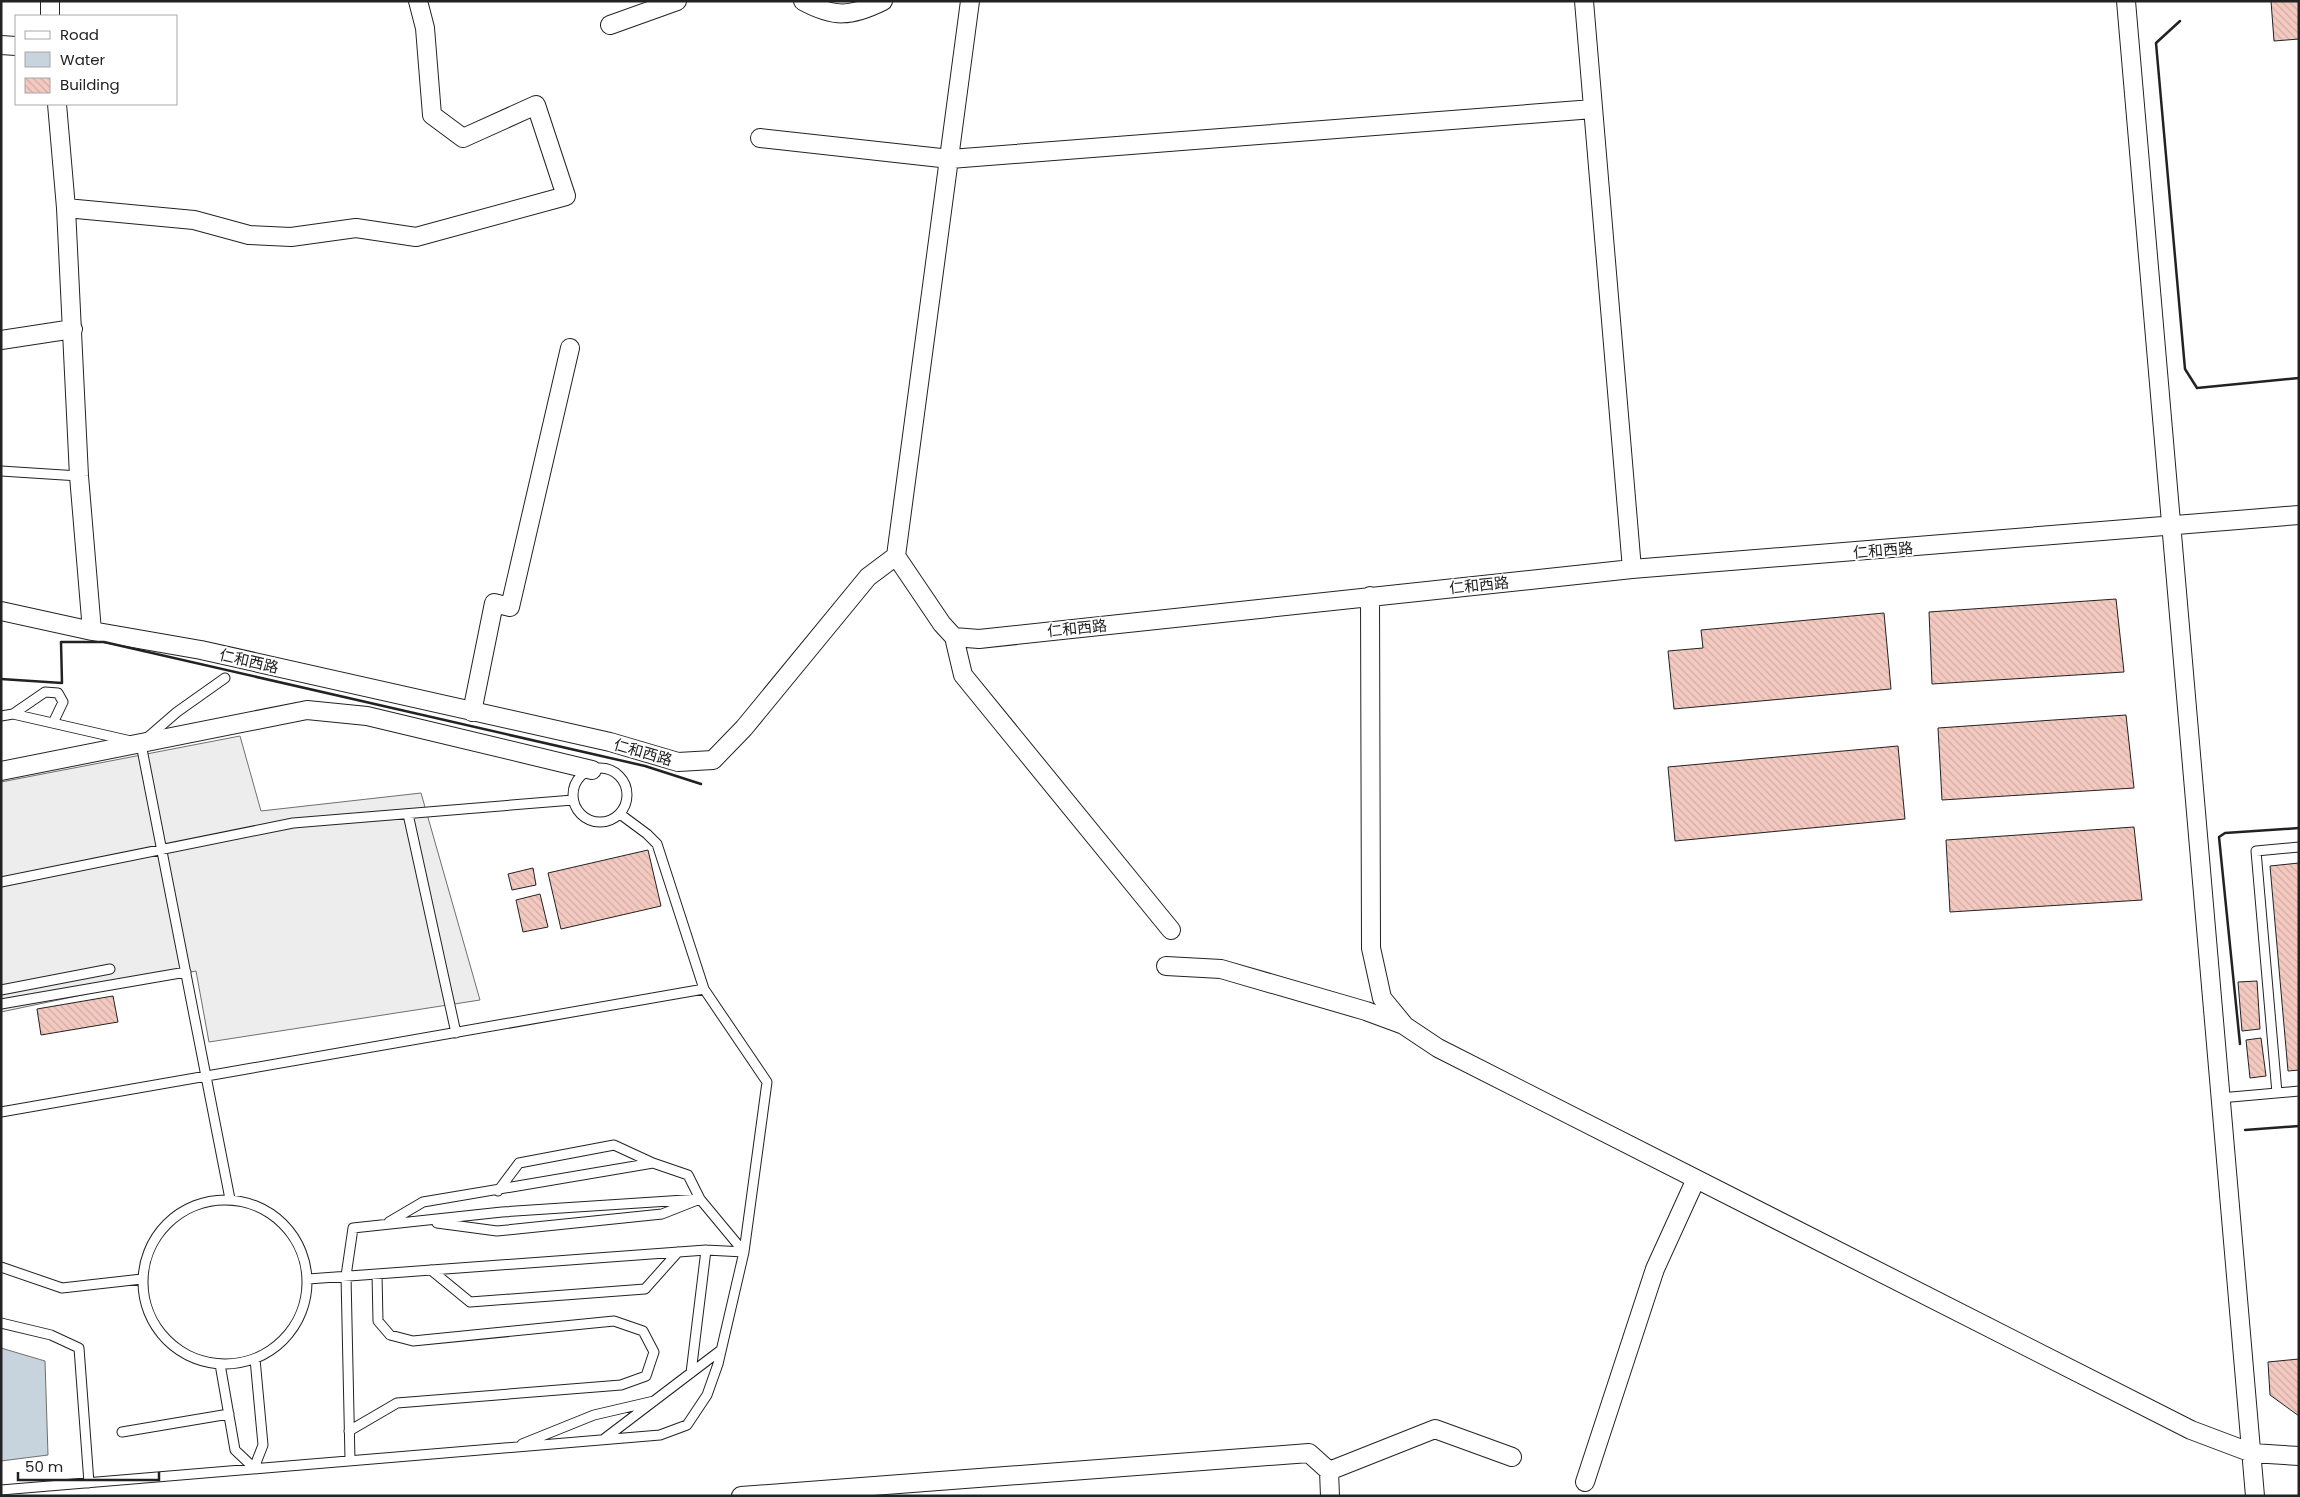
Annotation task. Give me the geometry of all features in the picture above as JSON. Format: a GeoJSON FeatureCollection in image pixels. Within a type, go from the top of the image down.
{"type":"FeatureCollection","features":[{"type":"Feature","properties":{"kind":"street"},"geometry":{"type":"LineString","coordinates":[[50,1],[50,15]]}},
{"type":"Feature","properties":{"kind":"street"},"geometry":{"type":"LineString","coordinates":[[66,208],[194,220],[249,235],[291,237],[356,228],[416,237],[566,196],[536,104],[463,138],[432,115],[425,28],[418,1]]}},
{"type":"Feature","properties":{"kind":"street"},"geometry":{"type":"LineString","coordinates":[[610,25],[677,1]]}},
{"type":"Feature","properties":{"kind":"street"},"geometry":{"type":"LineString","coordinates":[[803,1],[820,11],[844,14],[861,12],[883,1]]}},
{"type":"Feature","properties":{"kind":"street"},"geometry":{"type":"LineString","coordinates":[[970,1],[896,556],[942,624],[954,637],[963,674],[1171,930]]}},
{"type":"Feature","properties":{"kind":"street"},"geometry":{"type":"LineString","coordinates":[[1584,1],[1632,569]]}},
{"type":"Feature","properties":{"kind":"street"},"geometry":{"type":"LineString","coordinates":[[2126,1],[2173,526],[2255,1496]]}},
{"type":"Feature","properties":{"kind":"street"},"geometry":{"type":"LineString","coordinates":[[1,46],[15,46]]}},
{"type":"Feature","properties":{"kind":"street"},"geometry":{"type":"LineString","coordinates":[[57,105],[66,208],[80,476],[92,631]]}},
{"type":"Feature","properties":{"kind":"street"},"geometry":{"type":"LineString","coordinates":[[760,138],[950,159],[1593,109]]}},
{"type":"Feature","properties":{"kind":"street"},"geometry":{"type":"LineString","coordinates":[[1,340],[73,329]]}},
{"type":"Feature","properties":{"kind":"street"},"geometry":{"type":"LineString","coordinates":[[472,712],[494,603],[510,607],[570,348]]}},
{"type":"Feature","properties":{"kind":"street","name":"仁和西路"},"geometry":{"type":"LineString","coordinates":[[954,637],[979,639],[1632,569],[2299,515]]}},
{"type":"Feature","properties":{"kind":"street","name":"仁和西路"},"geometry":{"type":"LineString","coordinates":[[1,610],[92,631],[201,650],[610,742],[678,762],[713,760],[744,728],[868,577],[896,556]]}},
{"type":"Feature","properties":{"kind":"street"},"geometry":{"type":"LineString","coordinates":[[1370,596],[1371,948],[1382,998],[1405,1026]]}},
{"type":"Feature","properties":{"kind":"street"},"geometry":{"type":"LineString","coordinates":[[1,771],[307,710],[367,716],[592,770]]}},
{"type":"Feature","properties":{"kind":"street"},"geometry":{"type":"LineString","coordinates":[[1166,966],[1221,969],[1366,1011],[1405,1026],[1438,1048],[2191,1430],[2252,1453],[2299,1456]]}},
{"type":"Feature","properties":{"kind":"street"},"geometry":{"type":"LineString","coordinates":[[1585,1482],[1655,1269],[1696,1179]]}},
{"type":"Feature","properties":{"kind":"street"},"geometry":{"type":"LineString","coordinates":[[1329,1471],[1435,1429],[1512,1457]]}},
{"type":"Feature","properties":{"kind":"street"},"geometry":{"type":"LineString","coordinates":[[741,1496],[1309,1453],[1329,1471],[1330,1496]]}},
{"type":"Feature","properties":{"kind":"lane"},"geometry":{"type":"LineString","coordinates":[[1,471],[80,476]]}},
{"type":"Feature","properties":{"kind":"lane"},"geometry":{"type":"LineString","coordinates":[[141,744],[177,712],[225,678]]}},
{"type":"Feature","properties":{"kind":"lane"},"geometry":{"type":"LineString","coordinates":[[13,714],[45,692],[58,693],[63,702],[53,723]]}},
{"type":"Feature","properties":{"kind":"lane"},"geometry":{"type":"LineString","coordinates":[[1,716],[13,714],[141,744]]}},
{"type":"Feature","properties":{"kind":"lane"},"geometry":{"type":"LineString","coordinates":[[141,744],[230,1199]]}},
{"type":"Feature","properties":{"kind":"lane"},"geometry":{"type":"LineString","coordinates":[[592,770],[610,770],[623,781],[627,798],[620,814],[613,819],[597,822],[581,815],[573,800],[575,785],[585,773],[592,770]]}},
{"type":"Feature","properties":{"kind":"lane"},"geometry":{"type":"LineString","coordinates":[[1,882],[293,823],[573,800]]}},
{"type":"Feature","properties":{"kind":"lane"},"geometry":{"type":"LineString","coordinates":[[408,814],[456,1033]]}},
{"type":"Feature","properties":{"kind":"lane"},"geometry":{"type":"LineString","coordinates":[[1,1490],[660,1435],[687,1425],[707,1396],[721,1350],[744,1252],[767,1082],[704,989],[657,844],[620,814]]}},
{"type":"Feature","properties":{"kind":"lane"},"geometry":{"type":"LineString","coordinates":[[2277,1093],[2256,851],[2299,847]]}},
{"type":"Feature","properties":{"kind":"lane"},"geometry":{"type":"LineString","coordinates":[[1,990],[110,969]]}},
{"type":"Feature","properties":{"kind":"lane"},"geometry":{"type":"LineString","coordinates":[[1,1004],[186,972]]}},
{"type":"Feature","properties":{"kind":"lane"},"geometry":{"type":"LineString","coordinates":[[1,1112],[704,989]]}},
{"type":"Feature","properties":{"kind":"lane"},"geometry":{"type":"LineString","coordinates":[[2220,1098],[2299,1091]]}},
{"type":"Feature","properties":{"kind":"lane"},"geometry":{"type":"LineString","coordinates":[[498,1191],[518,1164],[614,1145],[653,1163],[688,1175],[700,1199],[744,1252]]}},
{"type":"Feature","properties":{"kind":"lane"},"geometry":{"type":"LineString","coordinates":[[384,1225],[423,1202],[498,1191],[653,1163]]}},
{"type":"Feature","properties":{"kind":"lane"},"geometry":{"type":"LineString","coordinates":[[230,1199],[254,1204],[275,1216],[292,1233],[304,1255],[308,1279],[305,1304],[294,1328],[277,1346],[255,1359],[238,1364],[220,1364],[195,1359],[173,1346],[155,1327],[145,1304],[142,1278],[147,1253],[160,1230],[180,1212],[204,1202],[230,1199]]}},
{"type":"Feature","properties":{"kind":"lane"},"geometry":{"type":"LineString","coordinates":[[350,1460],[346,1276],[353,1228],[502,1212],[700,1199]]}},
{"type":"Feature","properties":{"kind":"lane"},"geometry":{"type":"LineString","coordinates":[[422,1221],[496,1231],[662,1214],[700,1199]]}},
{"type":"Feature","properties":{"kind":"lane"},"geometry":{"type":"LineString","coordinates":[[308,1279],[706,1250],[744,1252]]}},
{"type":"Feature","properties":{"kind":"lane"},"geometry":{"type":"LineString","coordinates":[[691,1373],[706,1250]]}},
{"type":"Feature","properties":{"kind":"lane"},"geometry":{"type":"LineString","coordinates":[[431,1270],[470,1302],[626,1291],[645,1289],[678,1252]]}},
{"type":"Feature","properties":{"kind":"lane"},"geometry":{"type":"LineString","coordinates":[[1,1267],[62,1288],[142,1278]]}},
{"type":"Feature","properties":{"kind":"lane"},"geometry":{"type":"LineString","coordinates":[[349,1431],[397,1403],[621,1385],[646,1376],[654,1352],[643,1331],[614,1320],[413,1341],[390,1335],[378,1321],[377,1274]]}},
{"type":"Feature","properties":{"kind":"lane"},"geometry":{"type":"LineString","coordinates":[[1,1323],[51,1335],[78,1348],[89,1483]]}},
{"type":"Feature","properties":{"kind":"lane"},"geometry":{"type":"LineString","coordinates":[[603,1440],[721,1350]]}},
{"type":"Feature","properties":{"kind":"lane"},"geometry":{"type":"LineString","coordinates":[[254,1468],[263,1445],[255,1359]]}},
{"type":"Feature","properties":{"kind":"lane"},"geometry":{"type":"LineString","coordinates":[[220,1364],[235,1450],[254,1468]]}},
{"type":"Feature","properties":{"kind":"lane"},"geometry":{"type":"LineString","coordinates":[[513,1447],[594,1415],[654,1401]]}},
{"type":"Feature","properties":{"kind":"lane"},"geometry":{"type":"LineString","coordinates":[[122,1432],[228,1414]]}},
{"type":"Feature","properties":{"kind":"shaded area"},"geometry":{"type":"Polygon","coordinates":[[[240,736],[261,811],[421,793],[480,1000],[209,1042],[196,971],[1,1012],[1,782],[240,736]]]}},
{"type":"Feature","properties":{"kind":"water"},"geometry":{"type":"Polygon","coordinates":[[[1,1348],[45,1361],[48,1455],[1,1461],[1,1348]]]}},
{"type":"Feature","properties":{"kind":"building"},"geometry":{"type":"Polygon","coordinates":[[[2271,1],[2299,1],[2299,39],[2274,41],[2271,1]]]}},
{"type":"Feature","properties":{"kind":"building"},"geometry":{"type":"Polygon","coordinates":[[[2116,599],[2124,672],[1932,684],[1929,612],[2116,599]]]}},
{"type":"Feature","properties":{"kind":"building"},"geometry":{"type":"Polygon","coordinates":[[[1884,613],[1891,689],[1674,709],[1668,651],[1703,648],[1701,630],[1884,613]]]}},
{"type":"Feature","properties":{"kind":"building"},"geometry":{"type":"Polygon","coordinates":[[[2126,715],[2134,788],[1942,800],[1938,728],[2126,715]]]}},
{"type":"Feature","properties":{"kind":"building"},"geometry":{"type":"Polygon","coordinates":[[[1898,746],[1905,819],[1675,841],[1668,767],[1898,746]]]}},
{"type":"Feature","properties":{"kind":"building"},"geometry":{"type":"Polygon","coordinates":[[[2134,827],[2142,900],[1950,912],[1946,840],[2134,827]]]}},
{"type":"Feature","properties":{"kind":"building"},"geometry":{"type":"Polygon","coordinates":[[[648,850],[661,906],[561,929],[548,873],[648,850]]]}},
{"type":"Feature","properties":{"kind":"building"},"geometry":{"type":"Polygon","coordinates":[[[2299,863],[2299,1070],[2288,1071],[2270,866],[2299,863]]]}},
{"type":"Feature","properties":{"kind":"building"},"geometry":{"type":"Polygon","coordinates":[[[533,868],[536,885],[512,890],[508,874],[533,868]]]}},
{"type":"Feature","properties":{"kind":"building"},"geometry":{"type":"Polygon","coordinates":[[[540,894],[548,927],[523,932],[516,900],[540,894]]]}},
{"type":"Feature","properties":{"kind":"building"},"geometry":{"type":"Polygon","coordinates":[[[2257,981],[2260,1029],[2242,1031],[2238,982],[2257,981]]]}},
{"type":"Feature","properties":{"kind":"building"},"geometry":{"type":"Polygon","coordinates":[[[113,996],[118,1022],[41,1035],[37,1009],[113,996]]]}},
{"type":"Feature","properties":{"kind":"building"},"geometry":{"type":"Polygon","coordinates":[[[2261,1038],[2266,1076],[2250,1078],[2246,1040],[2261,1038]]]}},
{"type":"Feature","properties":{"kind":"building"},"geometry":{"type":"Polygon","coordinates":[[[2299,1359],[2299,1416],[2270,1395],[2268,1362],[2299,1359]]]}},
{"type":"Feature","properties":{"kind":"wall"},"geometry":{"type":"LineString","coordinates":[[2180,21],[2156,43],[2185,369],[2197,388],[2299,378]]}},
{"type":"Feature","properties":{"kind":"wall"},"geometry":{"type":"LineString","coordinates":[[1,679],[62,683],[61,642],[104,642],[645,766],[701,784]]}},
{"type":"Feature","properties":{"kind":"wall"},"geometry":{"type":"LineString","coordinates":[[2240,1044],[2219,837],[2225,833],[2299,828]]}},
{"type":"Feature","properties":{"kind":"wall"},"geometry":{"type":"LineString","coordinates":[[2245,1130],[2299,1126]]}}]}
